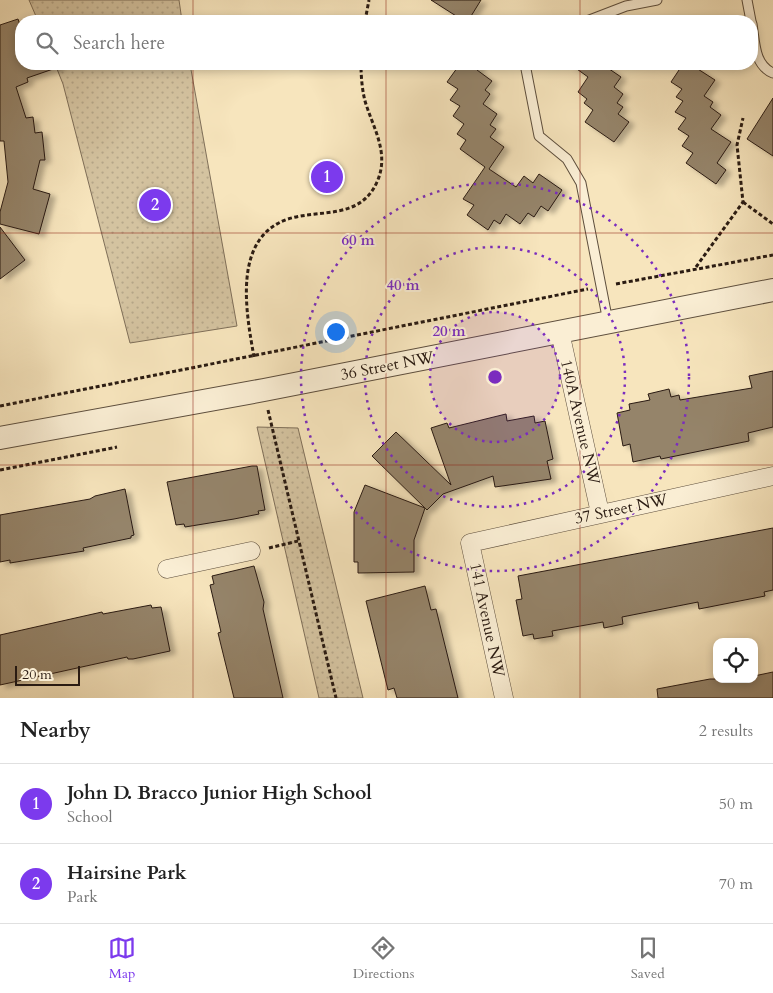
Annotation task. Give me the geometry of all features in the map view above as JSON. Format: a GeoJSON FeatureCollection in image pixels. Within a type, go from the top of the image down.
{"type":"FeatureCollection","features":[{"type":"Feature","properties":{"kind":"street","name":"36 Street NW"},"geometry":{"type":"LineString","coordinates":[[0,438],[264,390],[773,290]]}},
{"type":"Feature","properties":{"kind":"street","name":"140A Avenue NW"},"geometry":{"type":"LineString","coordinates":[[560,332],[600,513]]}},
{"type":"Feature","properties":{"kind":"street","name":"37 Street NW"},"geometry":{"type":"LineString","coordinates":[[470,543],[773,476]]}},
{"type":"Feature","properties":{"kind":"street","name":"141 Avenue NW"},"geometry":{"type":"LineString","coordinates":[[470,543],[504,698]]}},
{"type":"Feature","properties":{"kind":"street"},"geometry":{"type":"LineString","coordinates":[[167,568],[251,552]]}},
{"type":"Feature","properties":{"kind":"lane"},"geometry":{"type":"LineString","coordinates":[[603,15],[626,6],[657,0]]}},
{"type":"Feature","properties":{"kind":"lane"},"geometry":{"type":"LineString","coordinates":[[747,0],[750,15]]}},
{"type":"Feature","properties":{"kind":"lane"},"geometry":{"type":"LineString","coordinates":[[758,57],[759,63],[773,73]]}},
{"type":"Feature","properties":{"kind":"lane"},"geometry":{"type":"LineString","coordinates":[[525,70],[539,136],[567,159],[581,183],[608,322]]}},
{"type":"Feature","properties":{"kind":"path"},"geometry":{"type":"LineString","coordinates":[[366,15],[369,0]]}},
{"type":"Feature","properties":{"kind":"path"},"geometry":{"type":"LineString","coordinates":[[254,356],[246,310],[246,291],[249,268],[259,238],[268,229],[289,219],[352,208],[369,195],[378,181],[382,149],[365,101],[362,70]]}},
{"type":"Feature","properties":{"kind":"path"},"geometry":{"type":"LineString","coordinates":[[695,268],[742,202],[737,145],[743,118]]}},
{"type":"Feature","properties":{"kind":"path"},"geometry":{"type":"LineString","coordinates":[[742,202],[773,224]]}},
{"type":"Feature","properties":{"kind":"path"},"geometry":{"type":"LineString","coordinates":[[0,406],[602,286],[773,255]]}},
{"type":"Feature","properties":{"kind":"path"},"geometry":{"type":"LineString","coordinates":[[267,407],[336,698]]}},
{"type":"Feature","properties":{"kind":"path"},"geometry":{"type":"LineString","coordinates":[[0,470],[118,447]]}},
{"type":"Feature","properties":{"kind":"path"},"geometry":{"type":"LineString","coordinates":[[251,552],[298,541]]}},
{"type":"Feature","properties":{"kind":"shaded area"},"geometry":{"type":"Polygon","coordinates":[[[29,0],[179,0],[181,15],[35,15],[29,0]]]}},
{"type":"Feature","properties":{"kind":"shaded area"},"geometry":{"type":"Polygon","coordinates":[[[57,70],[191,70],[237,326],[130,343],[63,84],[57,70]]]}},
{"type":"Feature","properties":{"kind":"shaded area"},"geometry":{"type":"Polygon","coordinates":[[[257,427],[298,428],[363,698],[319,698],[257,427]]]}},
{"type":"Feature","properties":{"kind":"building"},"geometry":{"type":"Polygon","coordinates":[[[431,0],[481,0],[472,15],[455,15],[431,0]]]}},
{"type":"Feature","properties":{"kind":"building"},"geometry":{"type":"Polygon","coordinates":[[[15,20],[15,70],[50,70],[27,78],[28,82],[16,87],[26,118],[33,117],[35,133],[42,132],[45,160],[40,160],[33,189],[50,194],[39,234],[0,224],[0,212],[8,182],[4,141],[0,141],[0,25],[15,20]]]}},
{"type":"Feature","properties":{"kind":"building"},"geometry":{"type":"Polygon","coordinates":[[[456,70],[477,70],[492,81],[485,90],[490,94],[483,104],[497,114],[490,125],[496,129],[490,137],[504,147],[489,169],[516,187],[524,176],[533,183],[539,174],[562,190],[548,211],[541,206],[534,217],[528,213],[520,224],[506,214],[500,224],[494,220],[488,230],[467,215],[474,205],[463,199],[485,167],[460,149],[466,140],[457,134],[464,124],[453,116],[460,106],[450,100],[458,89],[447,82],[456,70]]]}},
{"type":"Feature","properties":{"kind":"building"},"geometry":{"type":"Polygon","coordinates":[[[578,70],[611,70],[621,77],[614,87],[623,94],[617,103],[623,107],[618,114],[629,122],[614,142],[585,122],[593,110],[584,103],[587,99],[578,92],[588,77],[578,70]]]}},
{"type":"Feature","properties":{"kind":"building"},"geometry":{"type":"Polygon","coordinates":[[[679,70],[699,70],[715,80],[704,96],[713,102],[710,107],[721,115],[711,129],[731,142],[717,163],[726,170],[716,184],[686,163],[693,153],[682,146],[689,136],[678,129],[686,118],[675,112],[683,101],[676,97],[682,89],[671,82],[679,70]]]}},
{"type":"Feature","properties":{"kind":"building"},"geometry":{"type":"Polygon","coordinates":[[[773,98],[773,156],[747,139],[773,98]]]}},
{"type":"Feature","properties":{"kind":"building"},"geometry":{"type":"Polygon","coordinates":[[[0,227],[25,260],[0,279],[0,227]]]}},
{"type":"Feature","properties":{"kind":"building"},"geometry":{"type":"Polygon","coordinates":[[[773,371],[773,427],[748,433],[749,441],[661,459],[660,456],[633,462],[630,444],[623,446],[617,413],[630,410],[629,404],[650,400],[648,394],[669,389],[671,397],[679,395],[680,400],[752,388],[749,376],[773,371]]]}},
{"type":"Feature","properties":{"kind":"building"},"geometry":{"type":"Polygon","coordinates":[[[506,414],[507,421],[534,416],[535,423],[545,421],[553,459],[547,461],[551,479],[495,487],[493,476],[443,494],[427,510],[372,456],[396,432],[451,485],[431,428],[447,423],[449,428],[506,414]]]}},
{"type":"Feature","properties":{"kind":"building"},"geometry":{"type":"Polygon","coordinates":[[[257,466],[265,510],[258,511],[259,514],[234,519],[185,527],[184,524],[176,525],[167,482],[257,466]]]}},
{"type":"Feature","properties":{"kind":"building"},"geometry":{"type":"Polygon","coordinates":[[[365,485],[425,508],[414,540],[414,572],[358,573],[358,562],[354,562],[354,512],[365,485]]]}},
{"type":"Feature","properties":{"kind":"building"},"geometry":{"type":"Polygon","coordinates":[[[125,489],[134,535],[131,538],[83,548],[84,551],[10,563],[10,560],[0,562],[0,515],[90,499],[95,496],[125,489]]]}},
{"type":"Feature","properties":{"kind":"building"},"geometry":{"type":"Polygon","coordinates":[[[773,528],[773,590],[764,592],[765,596],[699,609],[698,602],[622,617],[623,624],[604,628],[603,622],[552,631],[553,636],[534,639],[533,634],[523,636],[516,600],[522,599],[518,576],[773,528]]]}},
{"type":"Feature","properties":{"kind":"building"},"geometry":{"type":"Polygon","coordinates":[[[254,566],[264,602],[263,609],[283,698],[234,698],[218,633],[221,632],[210,585],[214,584],[212,576],[254,566]]]}},
{"type":"Feature","properties":{"kind":"building"},"geometry":{"type":"Polygon","coordinates":[[[425,586],[431,610],[436,609],[458,698],[397,698],[394,688],[388,690],[366,601],[425,586]]]}},
{"type":"Feature","properties":{"kind":"building"},"geometry":{"type":"Polygon","coordinates":[[[151,605],[152,608],[161,607],[170,651],[133,659],[128,659],[127,657],[0,685],[0,635],[102,612],[103,614],[151,605]]]}},
{"type":"Feature","properties":{"kind":"building"},"geometry":{"type":"Polygon","coordinates":[[[773,672],[773,698],[658,698],[657,689],[710,679],[713,679],[713,683],[758,683],[758,675],[773,672]]]}},
{"type":"Feature","properties":{"kind":"place","name":"John D. Bracco Junior High School"},"geometry":{"type":"Point","coordinates":[327,177]}},
{"type":"Feature","properties":{"kind":"place","name":"Hairsine Park"},"geometry":{"type":"Point","coordinates":[155,205]}}]}
